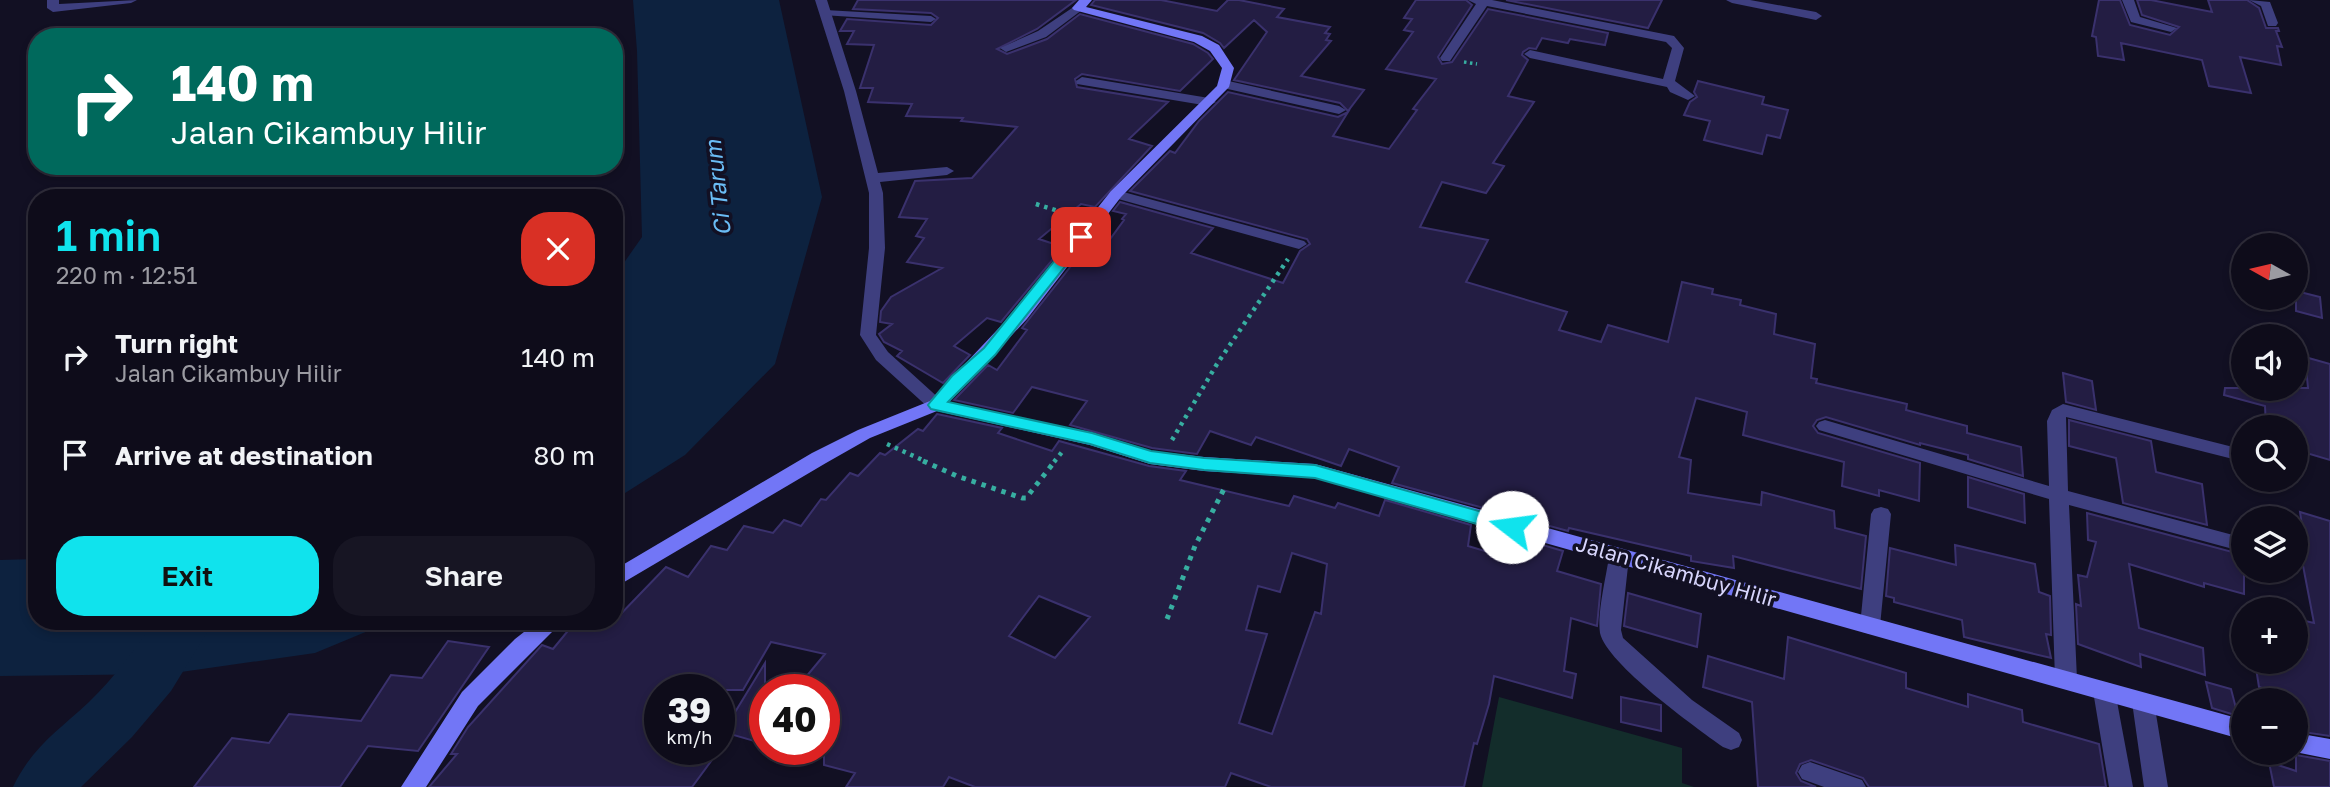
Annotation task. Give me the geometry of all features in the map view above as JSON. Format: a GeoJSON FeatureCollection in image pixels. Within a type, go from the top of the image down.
{"type":"FeatureCollection","features":[{"type":"Feature","properties":{"kind":"street"},"geometry":{"type":"LineString","coordinates":[[53,0],[53,8],[65,9],[131,0]]}},
{"type":"Feature","properties":{"kind":"street"},"geometry":{"type":"LineString","coordinates":[[1732,0],[1816,16]]}},
{"type":"Feature","properties":{"kind":"street"},"geometry":{"type":"LineString","coordinates":[[2128,0],[2135,19],[2171,28]]}},
{"type":"Feature","properties":{"kind":"street"},"geometry":{"type":"LineString","coordinates":[[2255,0],[2266,4],[2272,23]]}},
{"type":"Feature","properties":{"kind":"street"},"geometry":{"type":"LineString","coordinates":[[1446,58],[1481,1],[1671,39],[1678,48],[1671,66],[1670,84]]}},
{"type":"Feature","properties":{"kind":"street"},"geometry":{"type":"LineString","coordinates":[[623,575],[734,507],[864,434],[936,405],[958,380],[990,351],[1116,194],[1209,102],[1224,84],[1228,68],[1215,48],[1188,35],[1082,4],[1042,34],[1006,48]]}},
{"type":"Feature","properties":{"kind":"street"},"geometry":{"type":"LineString","coordinates":[[823,7],[873,178],[877,202],[877,248],[868,335],[882,356],[936,405]]}},
{"type":"Feature","properties":{"kind":"street"},"geometry":{"type":"LineString","coordinates":[[1530,54],[1670,84],[1688,96]]}},
{"type":"Feature","properties":{"kind":"street"},"geometry":{"type":"LineString","coordinates":[[1082,81],[1209,102]]}},
{"type":"Feature","properties":{"kind":"street"},"geometry":{"type":"LineString","coordinates":[[1224,84],[1339,110]]}},
{"type":"Feature","properties":{"kind":"street"},"geometry":{"type":"LineString","coordinates":[[873,178],[947,172]]}},
{"type":"Feature","properties":{"kind":"street"},"geometry":{"type":"LineString","coordinates":[[1116,194],[1299,244]]}},
{"type":"Feature","properties":{"kind":"street","name":"Jalan Cikambuy Hilir"},"geometry":{"type":"LineString","coordinates":[[936,405],[1075,435],[1161,459],[1315,471],[2231,726]]}},
{"type":"Feature","properties":{"kind":"street"},"geometry":{"type":"LineString","coordinates":[[2066,679],[2056,421],[2058,414],[2063,410],[2231,452]]}},
{"type":"Feature","properties":{"kind":"street"},"geometry":{"type":"LineString","coordinates":[[1825,426],[2061,496],[2231,541]]}},
{"type":"Feature","properties":{"kind":"street"},"geometry":{"type":"LineString","coordinates":[[1870,626],[1881,514]]}},
{"type":"Feature","properties":{"kind":"street"},"geometry":{"type":"LineString","coordinates":[[1619,557],[1610,630],[1614,643],[1684,707],[1731,740]]}},
{"type":"Feature","properties":{"kind":"street"},"geometry":{"type":"LineString","coordinates":[[414,787],[470,699],[523,645],[542,630]]}},
{"type":"Feature","properties":{"kind":"street"},"geometry":{"type":"LineString","coordinates":[[2104,691],[2121,787]]}},
{"type":"Feature","properties":{"kind":"street"},"geometry":{"type":"LineString","coordinates":[[2143,702],[2156,787]]}},
{"type":"Feature","properties":{"kind":"street"},"geometry":{"type":"LineString","coordinates":[[2308,745],[2330,750]]}},
{"type":"Feature","properties":{"kind":"street"},"geometry":{"type":"LineString","coordinates":[[1810,772],[1854,787]]}},
{"type":"Feature","properties":{"kind":"lane"},"geometry":{"type":"LineString","coordinates":[[823,7],[931,19]]}},
{"type":"Feature","properties":{"kind":"path"},"geometry":{"type":"LineString","coordinates":[[1036,204],[1094,222]]}},
{"type":"Feature","properties":{"kind":"path"},"geometry":{"type":"LineString","coordinates":[[1161,459],[1217,364],[1299,244]]}},
{"type":"Feature","properties":{"kind":"path"},"geometry":{"type":"LineString","coordinates":[[864,434],[957,475],[1022,498],[1026,498],[1075,435]]}},
{"type":"Feature","properties":{"kind":"path"},"geometry":{"type":"LineString","coordinates":[[1167,619],[1195,546],[1224,489],[1240,466]]}},
{"type":"Feature","properties":{"kind":"green space"},"geometry":{"type":"Polygon","coordinates":[[[1499,697],[1682,748],[1682,783],[1694,787],[1482,787],[1499,697]]]}},
{"type":"Feature","properties":{"kind":"water","name":"Ci Tarum"},"geometry":{"type":"Polygon","coordinates":[[[633,0],[779,0],[822,197],[775,364],[685,455],[623,494],[623,264],[642,237],[633,0]]]}},
{"type":"Feature","properties":{"kind":"water"},"geometry":{"type":"Polygon","coordinates":[[[28,559],[28,630],[370,630],[315,653],[167,674],[0,676],[0,560],[28,559]]]}},
{"type":"Feature","properties":{"kind":"building"},"geometry":{"type":"Polygon","coordinates":[[[858,0],[1076,0],[1037,29],[997,49],[1007,54],[1047,39],[1080,14],[1193,44],[1213,59],[1180,91],[1082,74],[1075,79],[1077,87],[1168,102],[1129,139],[1152,146],[1095,207],[1081,204],[1039,239],[1063,247],[1001,322],[987,318],[954,346],[970,355],[943,383],[897,356],[902,351],[884,342],[879,334],[892,324],[880,322],[881,311],[891,297],[942,268],[907,262],[924,238],[916,236],[927,219],[899,217],[915,181],[972,178],[1017,127],[961,121],[963,118],[906,116],[912,104],[868,102],[873,88],[860,88],[874,45],[847,44],[854,31],[840,31],[847,19],[931,25],[938,18],[931,13],[853,9],[858,0]]]}},
{"type":"Feature","properties":{"kind":"building"},"geometry":{"type":"Polygon","coordinates":[[[1095,0],[1161,0],[1217,11],[1228,0],[1239,0],[1284,9],[1277,17],[1330,27],[1325,33],[1330,34],[1326,40],[1331,41],[1301,76],[1364,90],[1348,111],[1340,103],[1234,80],[1267,32],[1254,20],[1224,48],[1203,33],[1091,5],[1095,0]]]}},
{"type":"Feature","properties":{"kind":"building"},"geometry":{"type":"Polygon","coordinates":[[[1416,0],[1466,0],[1472,5],[1438,57],[1442,64],[1452,62],[1488,9],[1608,33],[1605,45],[1542,38],[1536,49],[1529,48],[1523,52],[1522,55],[1528,60],[1508,96],[1534,102],[1493,163],[1504,166],[1486,193],[1442,182],[1420,227],[1488,240],[1466,282],[1567,312],[1559,330],[1601,342],[1608,325],[1668,342],[1682,282],[1713,289],[1712,294],[1741,300],[1740,305],[1776,314],[1774,334],[1815,344],[1811,378],[1817,379],[1816,383],[1907,404],[1906,410],[1967,426],[1967,433],[2021,447],[2023,476],[1968,459],[1968,455],[1920,445],[1826,417],[1817,420],[1813,426],[1818,433],[1920,463],[1919,501],[1879,490],[1879,496],[1842,486],[1844,462],[1743,435],[1747,412],[1696,398],[1679,457],[1691,460],[1688,493],[1761,505],[1762,492],[1834,511],[1835,528],[1866,536],[1861,589],[1733,556],[1734,568],[1691,561],[1691,556],[1569,528],[1568,531],[1392,483],[1399,467],[1349,449],[1341,466],[1256,437],[1251,445],[1210,431],[1197,454],[1152,448],[1070,425],[1087,401],[1032,387],[1013,413],[954,400],[988,365],[997,370],[1027,330],[1022,328],[1082,252],[1097,257],[1124,220],[1122,219],[1126,214],[1113,211],[1120,202],[1213,228],[1191,253],[1283,283],[1300,251],[1310,244],[1307,239],[1130,191],[1170,151],[1175,153],[1199,121],[1228,92],[1338,117],[1348,112],[1333,136],[1389,149],[1417,110],[1413,109],[1436,79],[1386,69],[1413,32],[1404,30],[1412,19],[1404,18],[1416,0]]]}},
{"type":"Feature","properties":{"kind":"building"},"geometry":{"type":"Polygon","coordinates":[[[1506,0],[1662,0],[1648,28],[1506,0]]]}},
{"type":"Feature","properties":{"kind":"building"},"geometry":{"type":"Polygon","coordinates":[[[2099,0],[2120,0],[2130,25],[2170,35],[2179,27],[2142,15],[2137,0],[2151,0],[2212,12],[2208,0],[2247,0],[2259,8],[2266,28],[2278,28],[2279,31],[2276,31],[2282,47],[2277,46],[2281,65],[2240,57],[2251,93],[2209,86],[2202,60],[2121,43],[2124,60],[2098,56],[2096,37],[2092,36],[2099,0]]]}},
{"type":"Feature","properties":{"kind":"building"},"geometry":{"type":"Polygon","coordinates":[[[1698,81],[1764,97],[1762,104],[1788,110],[1780,138],[1767,135],[1762,154],[1704,140],[1710,121],[1684,115],[1690,102],[1697,97],[1694,92],[1698,81]]]}},
{"type":"Feature","properties":{"kind":"building"},"geometry":{"type":"Polygon","coordinates":[[[2308,294],[2320,297],[2322,318],[2296,311],[2308,310],[2308,294]]]}},
{"type":"Feature","properties":{"kind":"building"},"geometry":{"type":"Polygon","coordinates":[[[2308,358],[2330,364],[2330,460],[2308,453],[2308,415],[2265,415],[2265,406],[2246,401],[2308,401],[2308,358]]]}},
{"type":"Feature","properties":{"kind":"building"},"geometry":{"type":"Polygon","coordinates":[[[2063,373],[2092,381],[2096,410],[2066,402],[2063,373]]]}},
{"type":"Feature","properties":{"kind":"building"},"geometry":{"type":"Polygon","coordinates":[[[2225,388],[2231,388],[2231,397],[2224,395],[2225,388]]]}},
{"type":"Feature","properties":{"kind":"building"},"geometry":{"type":"Polygon","coordinates":[[[937,414],[1002,428],[998,433],[1052,451],[1059,441],[1149,466],[1186,471],[1180,480],[1289,506],[1294,496],[1335,508],[1338,503],[1379,516],[1385,500],[1471,525],[1468,546],[1505,557],[1512,536],[1563,551],[1557,571],[1601,584],[1597,626],[1571,618],[1564,671],[1576,674],[1572,698],[1494,676],[1489,704],[1477,744],[1474,743],[1464,787],[1271,787],[1231,773],[1225,787],[975,787],[949,777],[943,787],[846,787],[855,773],[824,765],[840,765],[840,674],[808,674],[825,654],[771,642],[752,674],[749,674],[743,690],[735,690],[735,674],[644,674],[644,765],[708,765],[692,787],[429,787],[457,754],[451,754],[468,727],[542,645],[553,649],[569,630],[623,630],[623,612],[666,567],[688,577],[711,546],[727,550],[744,526],[773,533],[784,520],[801,526],[821,499],[826,500],[850,473],[858,476],[880,453],[885,455],[918,429],[923,431],[937,414]],[[1292,553],[1280,592],[1258,586],[1246,630],[1267,634],[1239,723],[1272,734],[1315,612],[1321,614],[1327,564],[1292,553]],[[1039,596],[1009,636],[1055,658],[1090,617],[1039,596]]]}},
{"type":"Feature","properties":{"kind":"building"},"geometry":{"type":"Polygon","coordinates":[[[2069,420],[2151,441],[2156,472],[2202,484],[2207,525],[2123,503],[2116,458],[2069,446],[2069,420]]]}},
{"type":"Feature","properties":{"kind":"building"},"geometry":{"type":"Polygon","coordinates":[[[1968,477],[2024,494],[2025,523],[1968,507],[1968,477]]]}},
{"type":"Feature","properties":{"kind":"building"},"geometry":{"type":"Polygon","coordinates":[[[2087,513],[2231,552],[2231,583],[2244,583],[2244,594],[2204,583],[2204,587],[2129,564],[2139,628],[2203,648],[2205,675],[2140,654],[2141,667],[2078,644],[2076,604],[2081,606],[2078,575],[2087,577],[2096,542],[2088,540],[2087,513]]]}},
{"type":"Feature","properties":{"kind":"building"},"geometry":{"type":"Polygon","coordinates":[[[2308,514],[2330,521],[2330,736],[2308,733],[2308,688],[2262,688],[2259,687],[2257,674],[2308,674],[2308,622],[2314,623],[2306,583],[2308,514]]]}},
{"type":"Feature","properties":{"kind":"building"},"geometry":{"type":"Polygon","coordinates":[[[1955,545],[2035,564],[2039,592],[2050,596],[2051,635],[2046,634],[2051,658],[1964,637],[1962,620],[1894,602],[1894,598],[1886,596],[1890,548],[1956,565],[1955,545]]]}},
{"type":"Feature","properties":{"kind":"building"},"geometry":{"type":"Polygon","coordinates":[[[1628,593],[1701,614],[1697,647],[1624,626],[1628,593]]]}},
{"type":"Feature","properties":{"kind":"building"},"geometry":{"type":"Polygon","coordinates":[[[1788,637],[1906,673],[1906,688],[1968,707],[1968,694],[2022,710],[2023,722],[2099,744],[2106,787],[1869,787],[1863,778],[1811,760],[1800,764],[1796,773],[1801,781],[1816,787],[1758,787],[1752,702],[1703,687],[1708,656],[1784,679],[1788,637]]]}},
{"type":"Feature","properties":{"kind":"building"},"geometry":{"type":"Polygon","coordinates":[[[448,641],[489,647],[418,751],[368,746],[340,787],[194,787],[232,738],[269,743],[289,714],[361,721],[391,675],[422,678],[448,641]]]}},
{"type":"Feature","properties":{"kind":"building"},"geometry":{"type":"Polygon","coordinates":[[[765,663],[765,674],[758,674],[765,663]]]}},
{"type":"Feature","properties":{"kind":"building"},"geometry":{"type":"Polygon","coordinates":[[[2206,682],[2231,689],[2231,714],[2212,708],[2206,682]]]}},
{"type":"Feature","properties":{"kind":"building"},"geometry":{"type":"Polygon","coordinates":[[[749,689],[749,739],[735,735],[735,712],[749,689]]]}},
{"type":"Feature","properties":{"kind":"building"},"geometry":{"type":"Polygon","coordinates":[[[1621,697],[1661,705],[1661,731],[1621,722],[1621,697]]]}},
{"type":"Feature","properties":{"kind":"building"},"geometry":{"type":"Polygon","coordinates":[[[2308,757],[2330,761],[2330,787],[2274,787],[2270,765],[2296,771],[2296,765],[2308,765],[2308,757]]]}},
{"type":"Feature","properties":{"kind":"waterway"},"geometry":{"type":"LineString","coordinates":[[45,787],[63,762],[111,719],[150,674],[180,630]]}},
{"type":"Feature","properties":{"kind":"route"},"geometry":{"type":"LineString","coordinates":[[1081,237],[990,351],[958,380],[936,405],[1092,439],[1143,456],[1217,466],[1315,471],[1512,527]]}}]}
